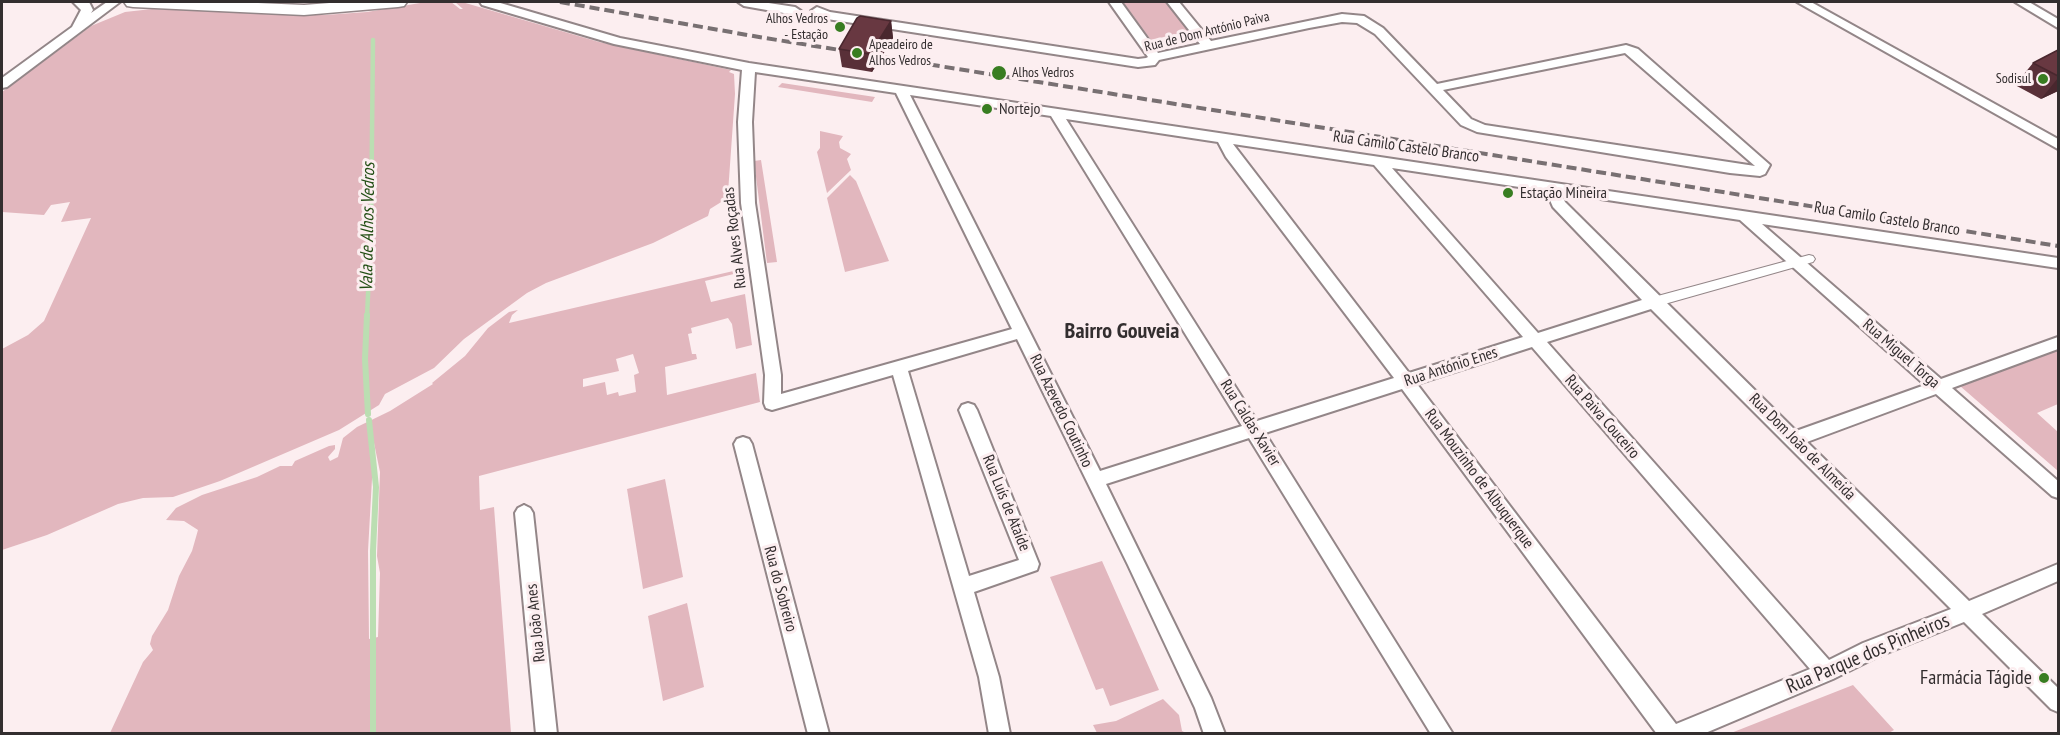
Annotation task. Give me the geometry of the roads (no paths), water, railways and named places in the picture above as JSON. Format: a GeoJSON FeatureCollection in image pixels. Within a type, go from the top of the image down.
{"type":"FeatureCollection","features":[{"type":"Feature","properties":{"kind":"main road"},"geometry":{"type":"LineString","coordinates":[[133,2],[282,10],[353,7],[398,2]]}},
{"type":"Feature","properties":{"kind":"main road"},"geometry":{"type":"LineString","coordinates":[[278,2],[353,7]]}},
{"type":"Feature","properties":{"kind":"street"},"geometry":{"type":"LineString","coordinates":[[75,29],[87,10],[84,3],[79,2]]}},
{"type":"Feature","properties":{"kind":"street"},"geometry":{"type":"LineString","coordinates":[[2,84],[114,2]]}},
{"type":"Feature","properties":{"kind":"street","name":"Rua Camilo Castelo Branco"},"geometry":{"type":"LineString","coordinates":[[486,2],[618,41],[749,67],[2058,263]]}},
{"type":"Feature","properties":{"kind":"street"},"geometry":{"type":"LineString","coordinates":[[742,2],[754,2]]}},
{"type":"Feature","properties":{"kind":"street","name":"Rua de Dom António Paiva"},"geometry":{"type":"LineString","coordinates":[[742,2],[795,11],[817,11],[827,15],[1138,63],[1150,62],[1155,57],[1309,24],[1342,18],[1360,19],[1379,31],[1436,88]]}},
{"type":"Feature","properties":{"kind":"street"},"geometry":{"type":"LineString","coordinates":[[786,2],[790,9],[795,11]]}},
{"type":"Feature","properties":{"kind":"street"},"geometry":{"type":"LineString","coordinates":[[817,11],[831,2]]}},
{"type":"Feature","properties":{"kind":"street"},"geometry":{"type":"LineString","coordinates":[[1115,2],[1155,57]]}},
{"type":"Feature","properties":{"kind":"street"},"geometry":{"type":"LineString","coordinates":[[1173,2],[1208,45]]}},
{"type":"Feature","properties":{"kind":"street"},"geometry":{"type":"LineString","coordinates":[[1803,2],[2058,146]]}},
{"type":"Feature","properties":{"kind":"street"},"geometry":{"type":"LineString","coordinates":[[2021,2],[2058,24]]}},
{"type":"Feature","properties":{"kind":"street"},"geometry":{"type":"LineString","coordinates":[[1626,49],[1634,52],[1763,165],[1760,171],[1730,168],[1482,129],[1466,122],[1436,88],[1626,49]]}},
{"type":"Feature","properties":{"kind":"street","name":"Rua Alves Roçadas"},"geometry":{"type":"LineString","coordinates":[[749,67],[745,122],[748,203],[773,375],[772,404],[899,367]]}},
{"type":"Feature","properties":{"kind":"street","name":"Rua Azevedo Coutinho"},"geometry":{"type":"LineString","coordinates":[[901,90],[1095,480],[1204,705],[1215,734]]}},
{"type":"Feature","properties":{"kind":"street","name":"Rua Caldas Xavier"},"geometry":{"type":"LineString","coordinates":[[1056,113],[1443,734]]}},
{"type":"Feature","properties":{"kind":"street","name":"Rua Mouzinho de Albuquerque"},"geometry":{"type":"LineString","coordinates":[[1223,138],[1231,154],[1406,381],[1670,734]]}},
{"type":"Feature","properties":{"kind":"street","name":"Rua Paiva Couceiro"},"geometry":{"type":"LineString","coordinates":[[1378,162],[1826,672]]}},
{"type":"Feature","properties":{"kind":"street","name":"Rua Dom João de Almeida"},"geometry":{"type":"LineString","coordinates":[[1552,187],[1558,204],[1654,302],[1795,439],[2058,702]]}},
{"type":"Feature","properties":{"kind":"street","name":"Rua Miguel Torga"},"geometry":{"type":"LineString","coordinates":[[1744,216],[1802,260],[1938,387],[2058,491]]}},
{"type":"Feature","properties":{"kind":"street","name":"Rua António Enes"},"geometry":{"type":"LineString","coordinates":[[1095,480],[1654,302],[1802,260]]}},
{"type":"Feature","properties":{"kind":"street"},"geometry":{"type":"LineString","coordinates":[[1000,734],[990,676],[899,367],[1022,332]]}},
{"type":"Feature","properties":{"kind":"street"},"geometry":{"type":"LineString","coordinates":[[1795,439],[2058,343]]}},
{"type":"Feature","properties":{"kind":"street","name":"Rua Luís de Ataíde"},"geometry":{"type":"LineString","coordinates":[[963,587],[1030,564],[968,410]]}},
{"type":"Feature","properties":{"kind":"street","name":"Rua do Sobreiro"},"geometry":{"type":"LineString","coordinates":[[743,444],[819,734]]}},
{"type":"Feature","properties":{"kind":"street","name":"Rua João Anes"},"geometry":{"type":"LineString","coordinates":[[524,513],[547,734]]}},
{"type":"Feature","properties":{"kind":"street","name":"Rua Parque dos Pinheiros"},"geometry":{"type":"LineString","coordinates":[[1677,734],[2058,572]]}},
{"type":"Feature","properties":{"kind":"waterway","name":"Vala de Alhos Vedros"},"geometry":{"type":"LineString","coordinates":[[367,317],[371,230],[373,40]]}},
{"type":"Feature","properties":{"kind":"waterway","name":"Vala de Alhos Vedros"},"geometry":{"type":"LineString","coordinates":[[367,315],[365,359],[368,414]]}},
{"type":"Feature","properties":{"kind":"waterway","name":"Vala de Alhos Vedros"},"geometry":{"type":"LineString","coordinates":[[369,420],[376,487],[373,551],[373,734]]}},
{"type":"Feature","properties":{"kind":"railway"},"geometry":{"type":"LineString","coordinates":[[560,2],[759,37],[2058,246]]}},
{"type":"Feature","properties":{"kind":"place","name":"Alhos Vedros - Estação"},"geometry":{"type":"Point","coordinates":[840,27]}},
{"type":"Feature","properties":{"kind":"place","name":"Apeadeiro de Alhos Vedros"},"geometry":{"type":"Point","coordinates":[857,53]}},
{"type":"Feature","properties":{"kind":"place","name":"Alhos Vedros"},"geometry":{"type":"Point","coordinates":[999,73]}},
{"type":"Feature","properties":{"kind":"place","name":"Sodisul"},"geometry":{"type":"Point","coordinates":[2043,79]}},
{"type":"Feature","properties":{"kind":"place","name":"Nortejo"},"geometry":{"type":"Point","coordinates":[987,109]}},
{"type":"Feature","properties":{"kind":"place","name":"Estação Mineira"},"geometry":{"type":"Point","coordinates":[1508,193]}},
{"type":"Feature","properties":{"kind":"place","name":"Farmácia Tágide"},"geometry":{"type":"Point","coordinates":[2044,678]}},
{"type":"Feature","properties":{"kind":"district","name":"Bairro Gouveia"},"geometry":{"type":"Point","coordinates":[1122,332]}}]}
